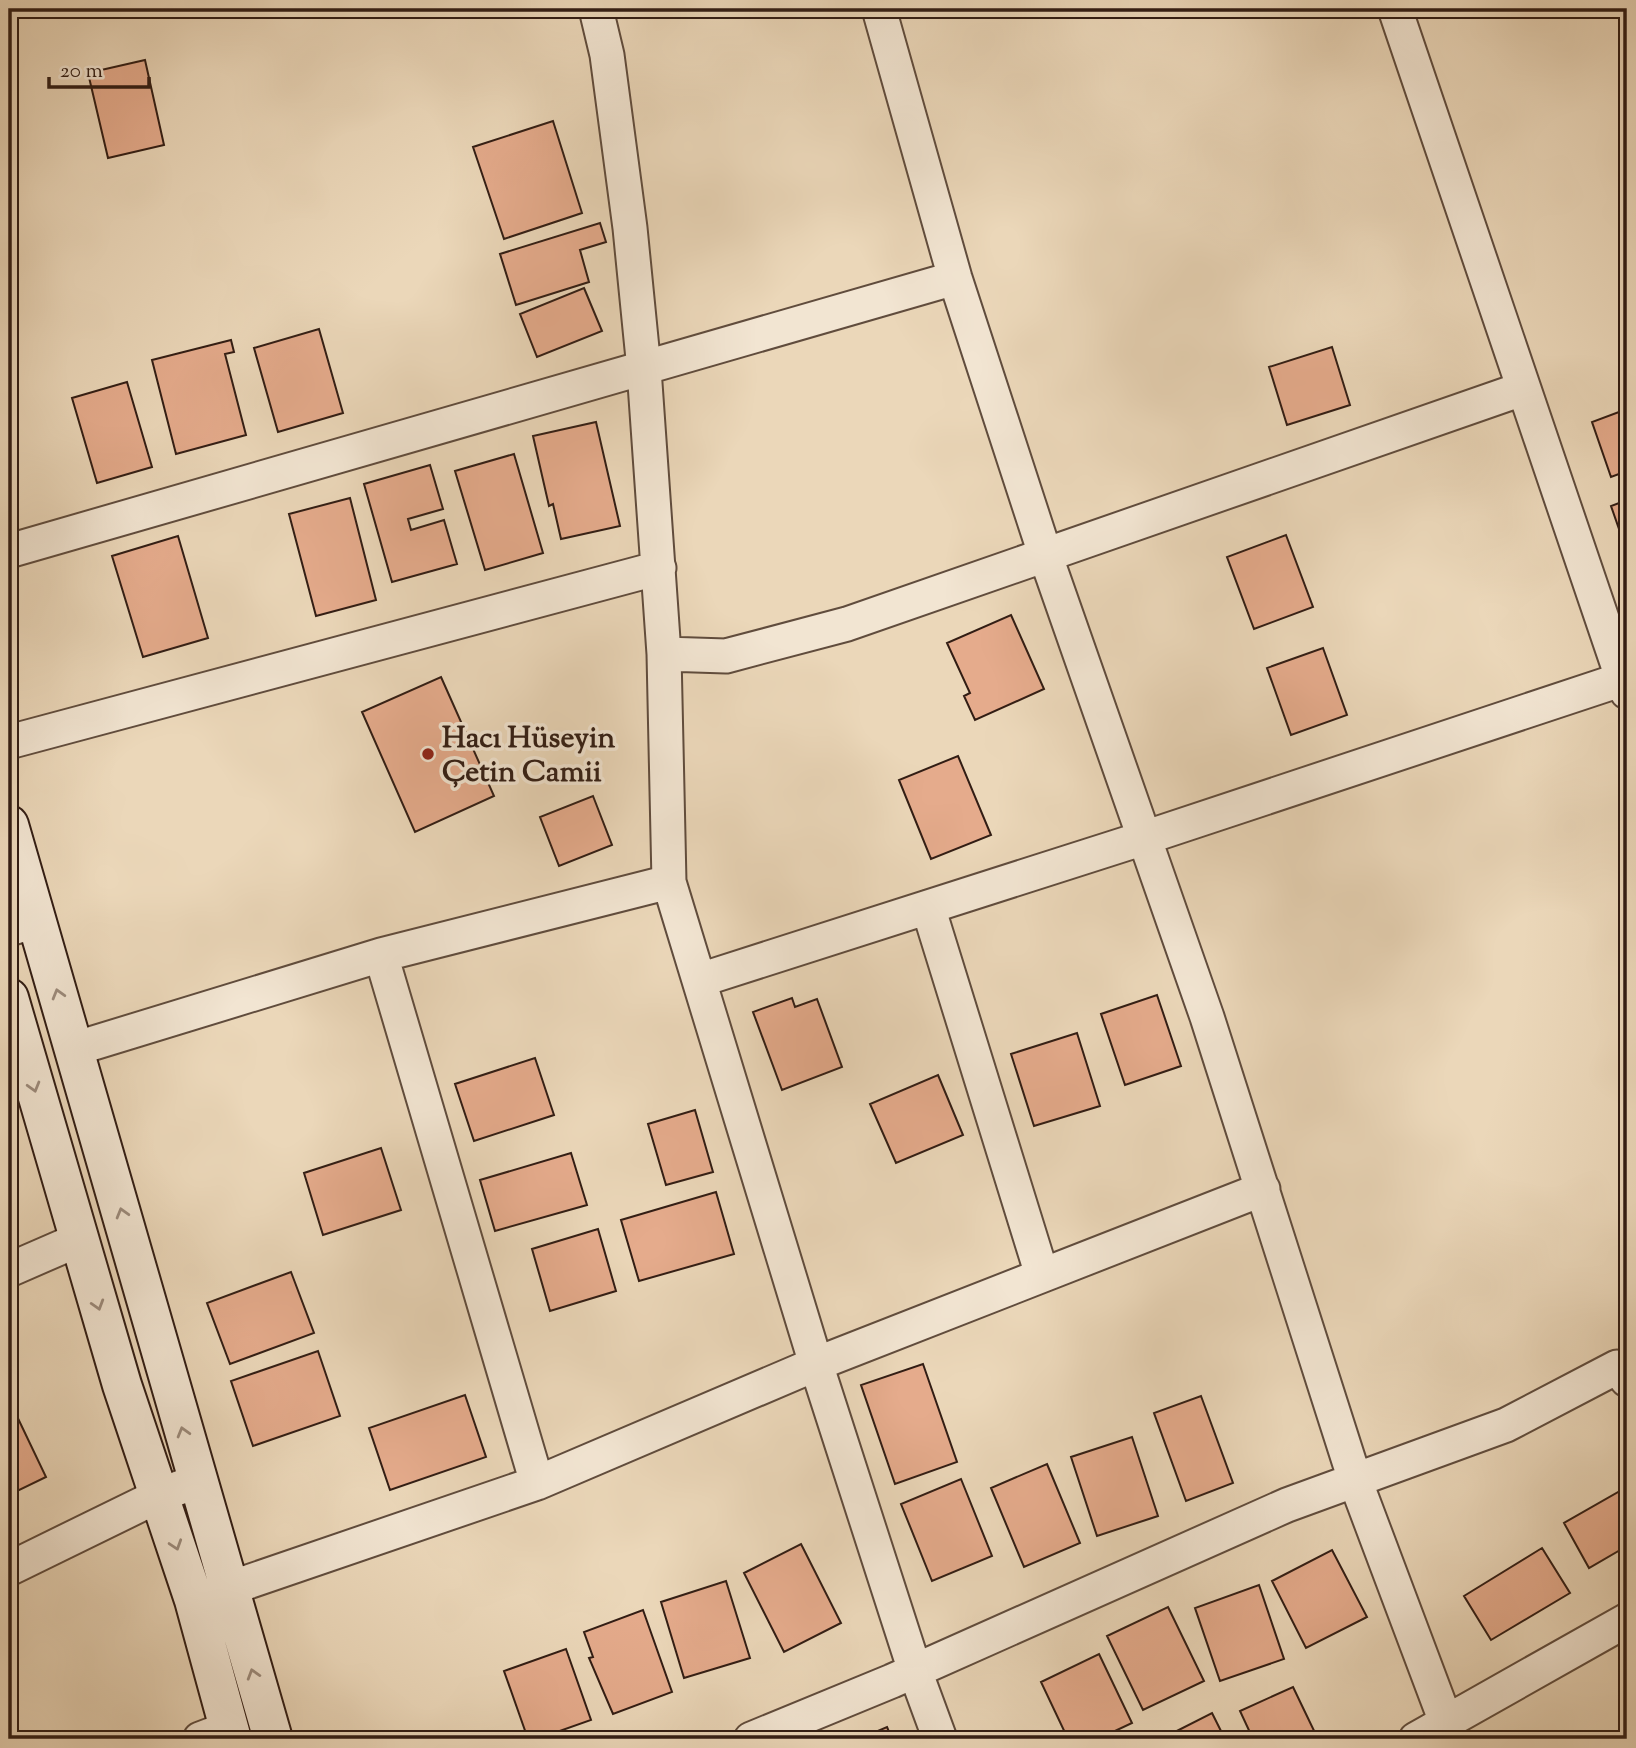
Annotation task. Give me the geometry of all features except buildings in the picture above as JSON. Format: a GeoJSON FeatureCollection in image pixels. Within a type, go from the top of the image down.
{"type":"FeatureCollection","features":[{"type":"Feature","properties":{"kind":"street"},"geometry":{"type":"LineString","coordinates":[[596,9],[607,55],[628,215],[644,369],[664,653],[669,882],[816,1364],[915,1671],[940,1739]]}},
{"type":"Feature","properties":{"kind":"street"},"geometry":{"type":"LineString","coordinates":[[879,9],[955,278],[1046,557],[1263,1189],[1355,1480],[1446,1722]]}},
{"type":"Feature","properties":{"kind":"street"},"geometry":{"type":"LineString","coordinates":[[700,980],[1625,685],[1522,389],[1395,9]]}},
{"type":"Feature","properties":{"kind":"street"},"geometry":{"type":"LineString","coordinates":[[9,551],[955,278]]}},
{"type":"Feature","properties":{"kind":"street"},"geometry":{"type":"LineString","coordinates":[[664,653],[726,656],[847,624],[1046,557],[1522,389]]}},
{"type":"Feature","properties":{"kind":"street"},"geometry":{"type":"LineString","coordinates":[[9,742],[659,568]]}},
{"type":"Feature","properties":{"kind":"street"},"geometry":{"type":"LineString","coordinates":[[9,825],[23,925],[74,1049],[197,1481],[211,1595],[220,1735]]}},
{"type":"Feature","properties":{"kind":"street"},"geometry":{"type":"LineString","coordinates":[[74,1049],[381,955],[669,882]]}},
{"type":"Feature","properties":{"kind":"street"},"geometry":{"type":"LineString","coordinates":[[928,907],[1042,1275]]}},
{"type":"Feature","properties":{"kind":"street"},"geometry":{"type":"LineString","coordinates":[[381,955],[537,1483]]}},
{"type":"Feature","properties":{"kind":"street"},"geometry":{"type":"LineString","coordinates":[[9,998],[122,1385],[160,1495],[211,1595],[273,1739]]}},
{"type":"Feature","properties":{"kind":"street"},"geometry":{"type":"LineString","coordinates":[[211,1595],[537,1483],[816,1364],[1263,1189]]}},
{"type":"Feature","properties":{"kind":"street"},"geometry":{"type":"LineString","coordinates":[[9,1270],[78,1240]]}},
{"type":"Feature","properties":{"kind":"street"},"geometry":{"type":"LineString","coordinates":[[751,1739],[915,1671],[1287,1505],[1506,1425],[1624,1370]]}},
{"type":"Feature","properties":{"kind":"street"},"geometry":{"type":"LineString","coordinates":[[9,1569],[160,1495],[197,1481]]}},
{"type":"Feature","properties":{"kind":"street"},"geometry":{"type":"LineString","coordinates":[[1416,1739],[1627,1620]]}},
{"type":"Feature","properties":{"kind":"place","name":"Hacı Hüseyin Çetin Camii"},"geometry":{"type":"Point","coordinates":[428,754]}}]}
